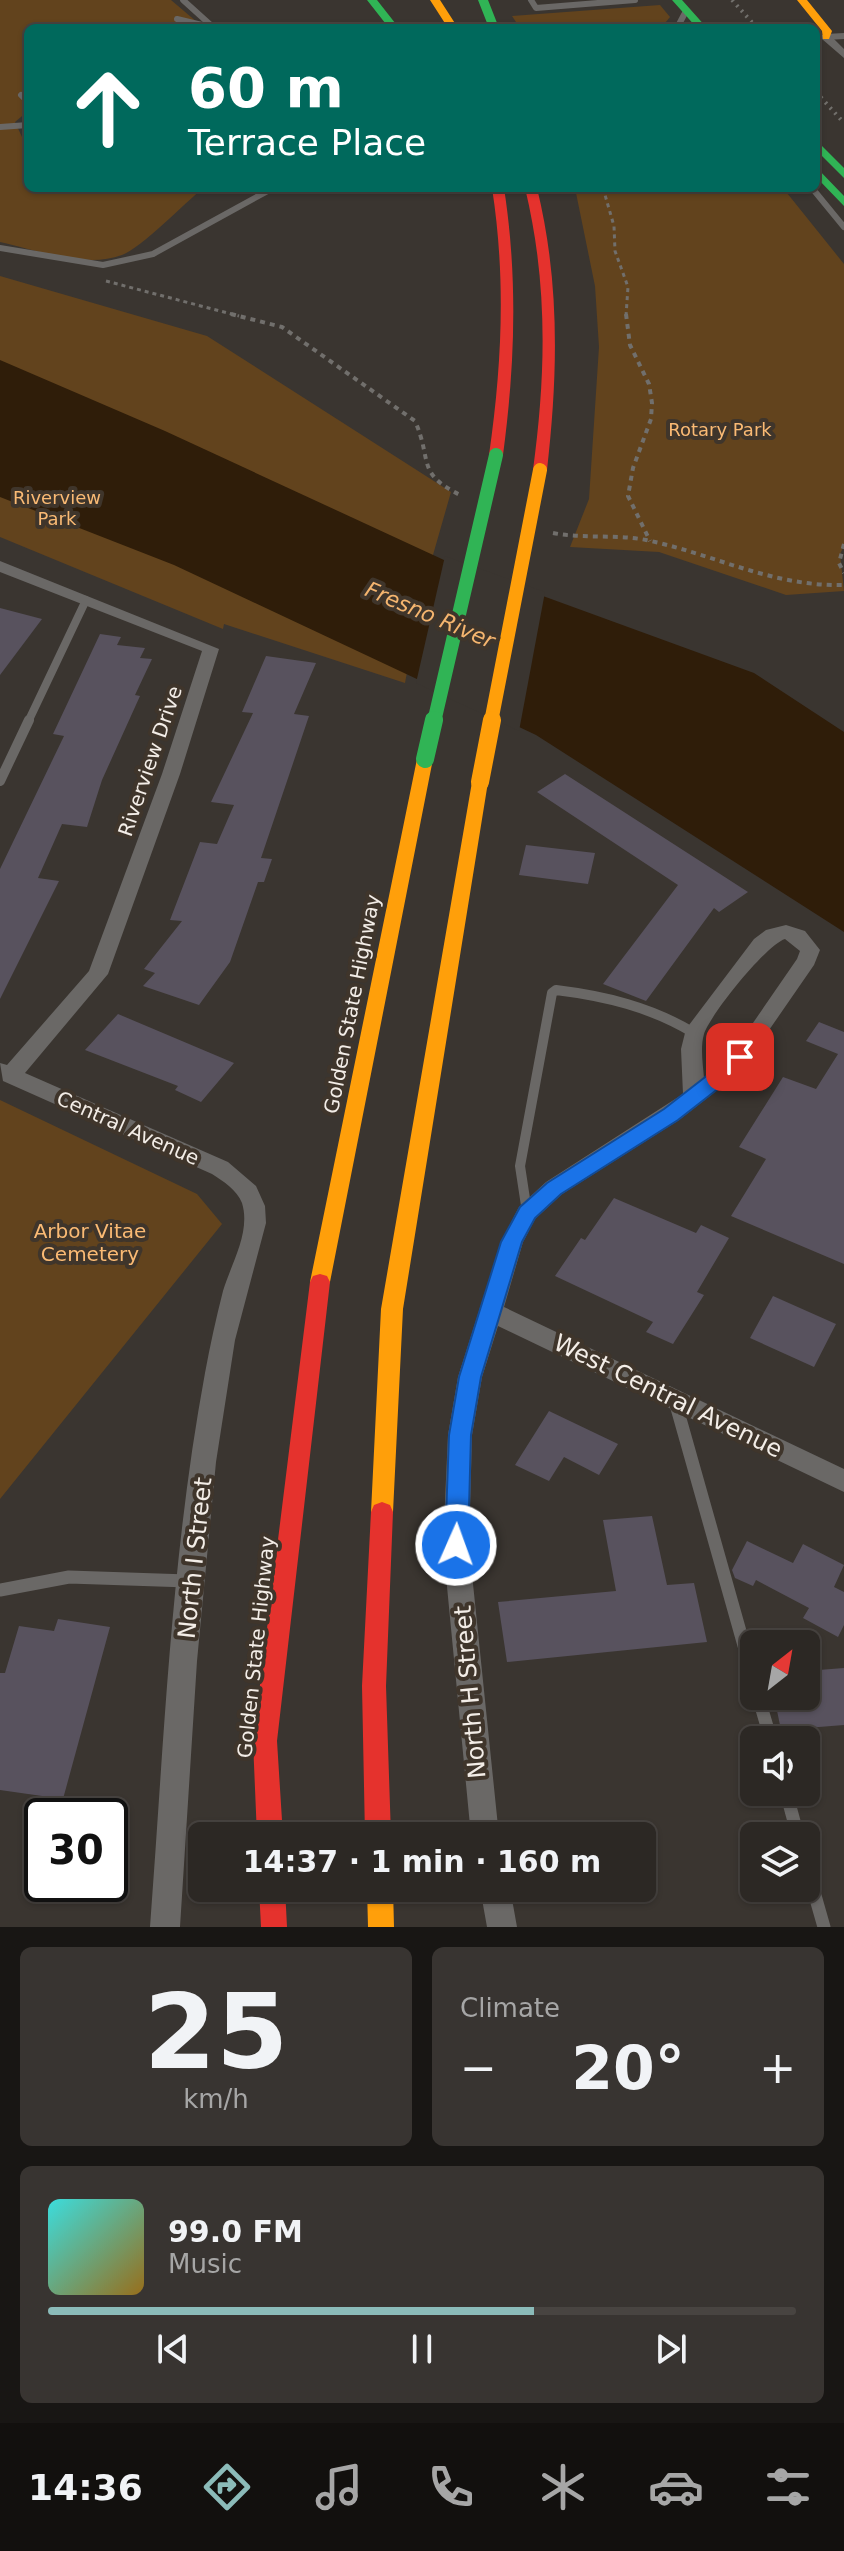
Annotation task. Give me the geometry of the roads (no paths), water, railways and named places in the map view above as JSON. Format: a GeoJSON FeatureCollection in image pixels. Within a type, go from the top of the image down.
{"type":"FeatureCollection","features":[{"type":"Feature","properties":{"kind":"main road"},"geometry":{"type":"LineString","coordinates":[[372,0],[391,24]]}},
{"type":"Feature","properties":{"kind":"main road"},"geometry":{"type":"LineString","coordinates":[[435,0],[450,24]]}},
{"type":"Feature","properties":{"kind":"main road"},"geometry":{"type":"LineString","coordinates":[[483,0],[492,24]]}},
{"type":"Feature","properties":{"kind":"main road"},"geometry":{"type":"LineString","coordinates":[[784,0],[813,24]]}},
{"type":"Feature","properties":{"kind":"main road"},"geometry":{"type":"LineString","coordinates":[[802,0],[827,31],[824,33]]}},
{"type":"Feature","properties":{"kind":"main road"},"geometry":{"type":"LineString","coordinates":[[682,5],[699,24]]}},
{"type":"Feature","properties":{"kind":"main road"},"geometry":{"type":"LineString","coordinates":[[820,149],[844,175]]}},
{"type":"Feature","properties":{"kind":"main road"},"geometry":{"type":"LineString","coordinates":[[820,175],[844,203]]}},
{"type":"Feature","properties":{"kind":"main road","name":"Golden State Highway"},"geometry":{"type":"LineString","coordinates":[[269,1822],[265,1741],[318,1292],[425,759],[496,455],[511,348],[513,299],[499,192]]}},
{"type":"Feature","properties":{"kind":"main road"},"geometry":{"type":"LineString","coordinates":[[378,1822],[374,1686],[392,1309],[480,782],[540,470],[550,401],[553,317],[533,192]]}},
{"type":"Feature","properties":{"kind":"main road"},"geometry":{"type":"LineString","coordinates":[[273,1902],[274,1927]]}},
{"type":"Feature","properties":{"kind":"main road"},"geometry":{"type":"LineString","coordinates":[[380,1902],[381,1927]]}},
{"type":"Feature","properties":{"kind":"street"},"geometry":{"type":"LineString","coordinates":[[824,33],[844,55]]}},
{"type":"Feature","properties":{"kind":"street","name":"Riverview Drive"},"geometry":{"type":"LineString","coordinates":[[0,566],[211,649],[171,774],[98,974],[5,1073]]}},
{"type":"Feature","properties":{"kind":"street"},"geometry":{"type":"LineString","coordinates":[[527,1213],[554,1188],[671,1114],[722,1076],[740,1057],[807,960],[810,950],[805,941],[793,935],[778,934],[758,943],[694,1033],[694,1096]]}},
{"type":"Feature","properties":{"kind":"street","name":"Central Avenue"},"geometry":{"type":"LineString","coordinates":[[5,1073],[220,1168],[237,1179],[250,1194]]}},
{"type":"Feature","properties":{"kind":"street","name":"North I Street"},"geometry":{"type":"LineString","coordinates":[[165,1927],[190,1581],[213,1395],[255,1215],[250,1194]]}},
{"type":"Feature","properties":{"kind":"street","name":"North H Street"},"geometry":{"type":"LineString","coordinates":[[484,1822],[456,1545],[460,1435],[470,1377],[512,1242],[527,1213]]}},
{"type":"Feature","properties":{"kind":"street","name":"West Central Avenue"},"geometry":{"type":"LineString","coordinates":[[492,1312],[844,1481]]}},
{"type":"Feature","properties":{"kind":"street"},"geometry":{"type":"LineString","coordinates":[[498,1902],[502,1927]]}},
{"type":"Feature","properties":{"kind":"lane"},"geometry":{"type":"LineString","coordinates":[[183,0],[210,24]]}},
{"type":"Feature","properties":{"kind":"lane"},"geometry":{"type":"LineString","coordinates":[[531,0],[536,8],[635,0]]}},
{"type":"Feature","properties":{"kind":"lane"},"geometry":{"type":"LineString","coordinates":[[177,19],[198,24]]}},
{"type":"Feature","properties":{"kind":"lane"},"geometry":{"type":"LineString","coordinates":[[21,95],[24,98]]}},
{"type":"Feature","properties":{"kind":"lane"},"geometry":{"type":"LineString","coordinates":[[0,127],[24,125]]}},
{"type":"Feature","properties":{"kind":"lane"},"geometry":{"type":"LineString","coordinates":[[0,248],[103,265],[153,254],[266,192]]}},
{"type":"Feature","properties":{"kind":"lane"},"geometry":{"type":"LineString","coordinates":[[815,192],[844,227]]}},
{"type":"Feature","properties":{"kind":"lane"},"geometry":{"type":"LineString","coordinates":[[0,781],[86,600]]}},
{"type":"Feature","properties":{"kind":"lane"},"geometry":{"type":"LineString","coordinates":[[527,1213],[520,1166],[552,993],[556,990],[613,999],[681,1024],[694,1033]]}},
{"type":"Feature","properties":{"kind":"lane"},"geometry":{"type":"LineString","coordinates":[[674,1399],[740,1632]]}},
{"type":"Feature","properties":{"kind":"lane"},"geometry":{"type":"LineString","coordinates":[[0,1590],[27,1580],[54,1577],[190,1581]]}},
{"type":"Feature","properties":{"kind":"lane"},"geometry":{"type":"LineString","coordinates":[[817,1902],[824,1927]]}},
{"type":"Feature","properties":{"kind":"water","name":"Fresno River"},"geometry":{"type":"Polygon","coordinates":[[[0,360],[165,431],[444,560],[754,673],[844,732],[844,932],[536,735],[174,565],[0,497],[0,360]]]}},
{"type":"Feature","properties":{"kind":"railway"},"geometry":{"type":"LineString","coordinates":[[732,0],[753,24]]}},
{"type":"Feature","properties":{"kind":"railway"},"geometry":{"type":"LineString","coordinates":[[820,96],[844,123]]}},
{"type":"Feature","properties":{"kind":"park label","name":"Rotary Park"},"geometry":{"type":"Point","coordinates":[720,429]}},
{"type":"Feature","properties":{"kind":"park label","name":"Riverview Park"},"geometry":{"type":"Point","coordinates":[57,507]}},
{"type":"Feature","properties":{"kind":"park label","name":"Arbor Vitae Cemetery"},"geometry":{"type":"Point","coordinates":[90,1242]}}]}
